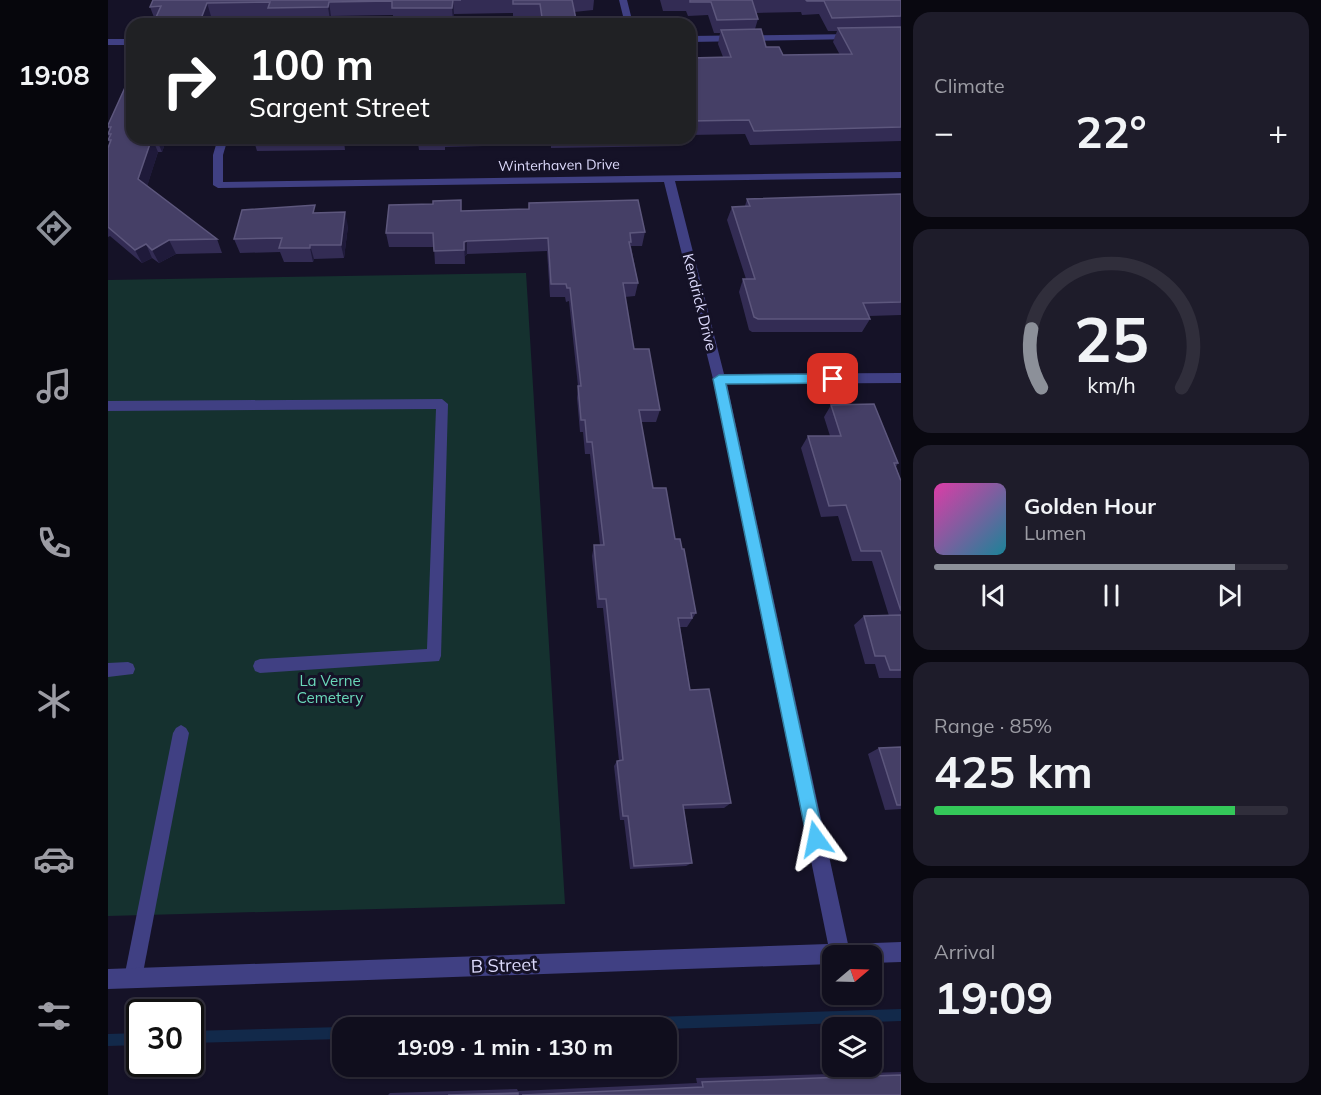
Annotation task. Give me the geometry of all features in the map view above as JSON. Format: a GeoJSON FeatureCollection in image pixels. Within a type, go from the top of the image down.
{"type":"FeatureCollection","features":[{"type":"Feature","properties":{"kind":"street"},"geometry":{"type":"LineString","coordinates":[[624,0],[628,18]]}},
{"type":"Feature","properties":{"kind":"street"},"geometry":{"type":"LineString","coordinates":[[696,39],[866,36]]}},
{"type":"Feature","properties":{"kind":"street"},"geometry":{"type":"LineString","coordinates":[[108,42],[126,42]]}},
{"type":"Feature","properties":{"kind":"street","name":"Winterhaven Drive"},"geometry":{"type":"LineString","coordinates":[[221,144],[218,155],[218,185],[901,175]]}},
{"type":"Feature","properties":{"kind":"street","name":"Kendrick Drive"},"geometry":{"type":"LineString","coordinates":[[669,178],[719,379],[838,945]]}},
{"type":"Feature","properties":{"kind":"street"},"geometry":{"type":"LineString","coordinates":[[719,379],[901,378]]}},
{"type":"Feature","properties":{"kind":"street","name":"B Street"},"geometry":{"type":"LineString","coordinates":[[882,953],[901,952]]}},
{"type":"Feature","properties":{"kind":"street","name":"B Street"},"geometry":{"type":"LineString","coordinates":[[108,979],[822,955]]}},
{"type":"Feature","properties":{"kind":"lane"},"geometry":{"type":"LineString","coordinates":[[108,406],[442,404],[434,656],[260,666]]}},
{"type":"Feature","properties":{"kind":"lane"},"geometry":{"type":"LineString","coordinates":[[108,670],[128,669]]}},
{"type":"Feature","properties":{"kind":"lane"},"geometry":{"type":"LineString","coordinates":[[133,978],[181,733]]}},
{"type":"Feature","properties":{"kind":"green space","name":"La Verne Cemetery"},"geometry":{"type":"Polygon","coordinates":[[[526,273],[565,904],[108,916],[108,280],[526,273]]]}},
{"type":"Feature","properties":{"kind":"building"},"geometry":{"type":"Polygon","coordinates":[[[153,0],[453,0],[452,8],[392,8],[392,1],[329,2],[328,7],[268,8],[270,2],[207,3],[201,18],[156,18],[161,6],[150,7],[153,0]]]}},
{"type":"Feature","properties":{"kind":"building"},"geometry":{"type":"Polygon","coordinates":[[[513,0],[572,0],[576,18],[542,18],[540,4],[513,4],[513,0]]]}},
{"type":"Feature","properties":{"kind":"building"},"geometry":{"type":"Polygon","coordinates":[[[690,0],[752,0],[758,19],[717,20],[711,2],[690,2],[690,0]]]}},
{"type":"Feature","properties":{"kind":"building"},"geometry":{"type":"Polygon","coordinates":[[[806,0],[901,0],[901,16],[832,18],[824,1],[806,0]]]}},
{"type":"Feature","properties":{"kind":"building"},"geometry":{"type":"Polygon","coordinates":[[[901,27],[901,127],[754,131],[749,120],[696,121],[696,58],[731,57],[721,30],[761,29],[766,47],[779,47],[783,55],[852,54],[838,28],[901,27]]]}},
{"type":"Feature","properties":{"kind":"building"},"geometry":{"type":"Polygon","coordinates":[[[126,85],[126,144],[150,144],[138,179],[217,239],[169,240],[152,250],[146,244],[135,250],[108,227],[108,148],[111,140],[108,140],[111,134],[108,134],[111,127],[108,125],[126,85]]]}},
{"type":"Feature","properties":{"kind":"building"},"geometry":{"type":"Polygon","coordinates":[[[901,194],[901,302],[863,303],[870,319],[758,319],[754,317],[743,279],[755,279],[732,207],[750,206],[747,199],[901,194]]]}},
{"type":"Feature","properties":{"kind":"building"},"geometry":{"type":"Polygon","coordinates":[[[461,200],[461,211],[529,209],[529,203],[638,200],[645,232],[630,233],[631,242],[629,242],[638,283],[623,283],[634,349],[649,349],[660,410],[639,410],[653,488],[666,488],[675,539],[680,539],[682,549],[684,549],[696,613],[691,613],[692,618],[678,618],[690,690],[709,689],[731,803],[683,805],[692,863],[634,866],[628,816],[623,816],[617,761],[623,760],[606,599],[599,599],[594,545],[604,545],[592,442],[587,442],[585,420],[581,420],[578,386],[581,386],[570,288],[567,288],[566,284],[551,284],[548,238],[467,241],[464,242],[464,250],[434,251],[433,233],[386,233],[389,205],[433,204],[433,201],[461,200]]]}},
{"type":"Feature","properties":{"kind":"building"},"geometry":{"type":"Polygon","coordinates":[[[315,205],[313,213],[345,212],[341,245],[279,248],[282,238],[234,239],[242,210],[315,205]]]}},
{"type":"Feature","properties":{"kind":"building"},"geometry":{"type":"Polygon","coordinates":[[[874,404],[898,463],[894,463],[901,481],[901,611],[881,551],[861,551],[846,505],[829,506],[808,436],[841,436],[831,405],[874,404]]]}},
{"type":"Feature","properties":{"kind":"building"},"geometry":{"type":"Polygon","coordinates":[[[901,615],[901,670],[890,670],[885,656],[875,656],[864,616],[901,615]]]}},
{"type":"Feature","properties":{"kind":"building"},"geometry":{"type":"Polygon","coordinates":[[[901,747],[901,805],[897,805],[879,748],[901,747]]]}},
{"type":"Feature","properties":{"kind":"building"},"geometry":{"type":"Polygon","coordinates":[[[901,1075],[901,1095],[522,1095],[703,1087],[702,1082],[901,1075]]]}},
{"type":"Feature","properties":{"kind":"building"},"geometry":{"type":"Polygon","coordinates":[[[518,1093],[518,1095],[448,1095],[518,1093]]]}},
{"type":"Feature","properties":{"kind":"waterway"},"geometry":{"type":"LineString","coordinates":[[677,1022],[901,1015]]}},
{"type":"Feature","properties":{"kind":"waterway"},"geometry":{"type":"LineString","coordinates":[[204,1037],[332,1033]]}},
{"type":"Feature","properties":{"kind":"waterway"},"geometry":{"type":"LineString","coordinates":[[108,1040],[126,1039]]}},
{"type":"Feature","properties":{"kind":"route"},"geometry":{"type":"LineString","coordinates":[[816,839],[719,379],[833,379]]}}]}
